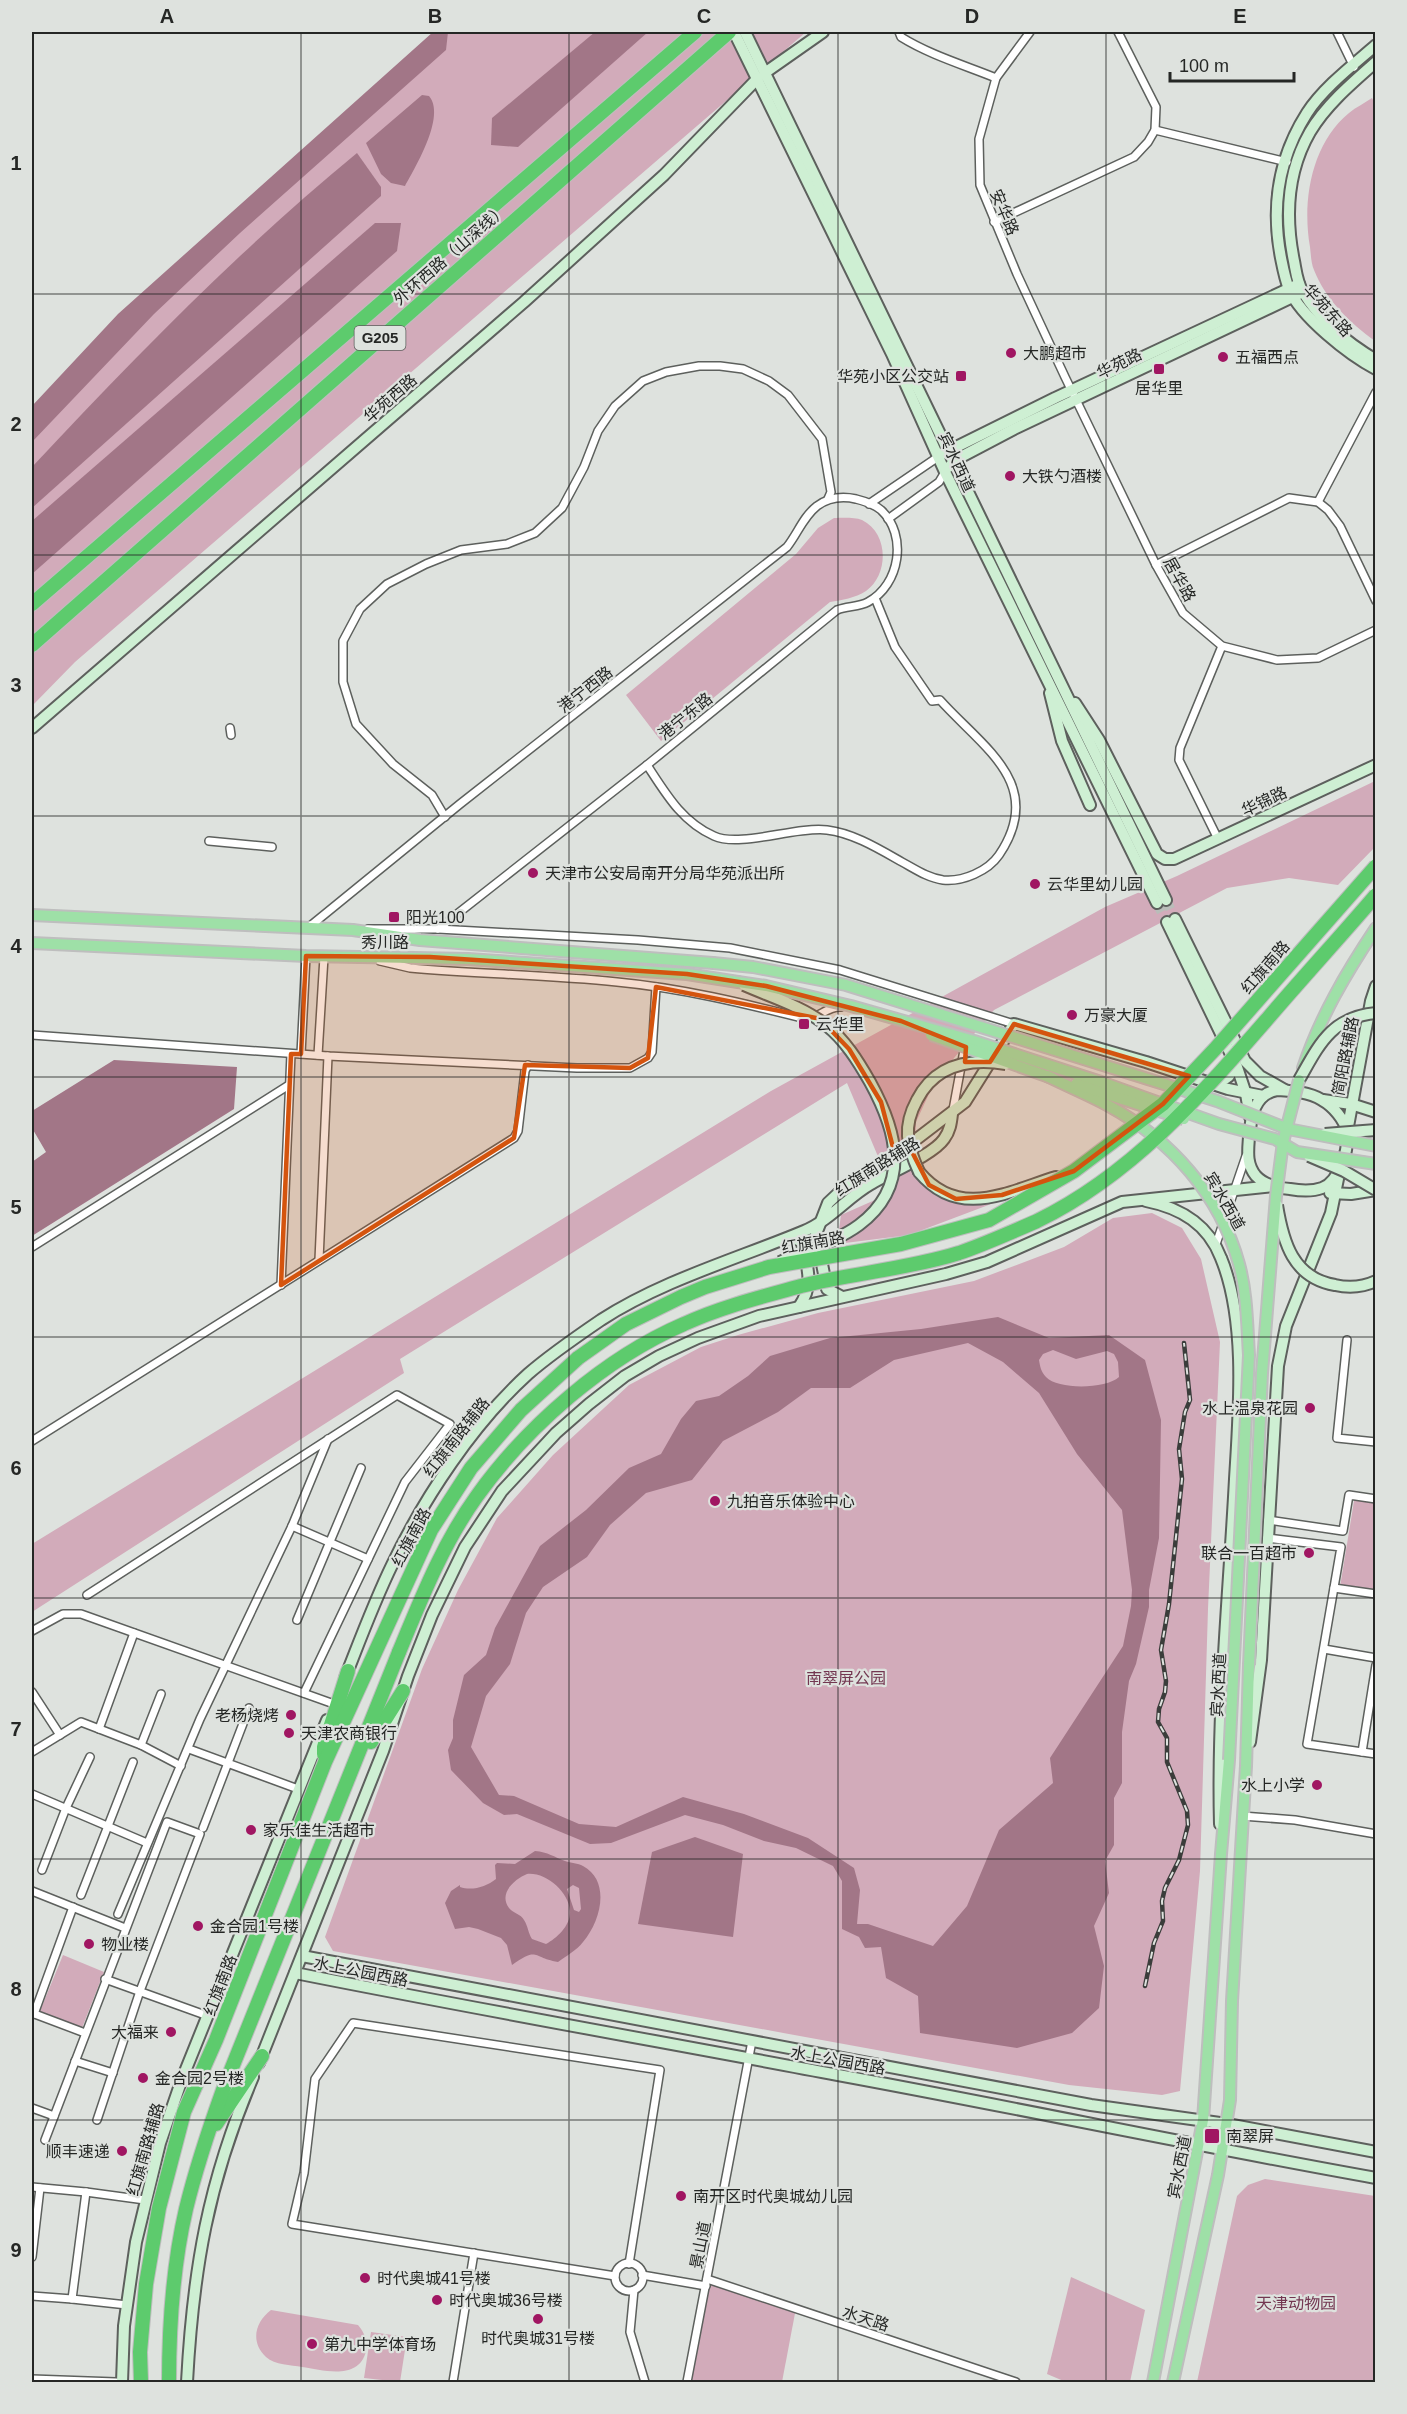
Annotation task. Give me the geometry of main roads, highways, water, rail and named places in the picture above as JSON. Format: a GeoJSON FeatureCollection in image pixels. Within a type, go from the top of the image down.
{"type":"FeatureCollection","features":[{"type":"Feature","properties":{"kind":"highway","name":"外环西路（山深线）"},"geometry":{"type":"LineString","coordinates":[[32,604],[695,32]]}},
{"type":"Feature","properties":{"kind":"highway","name":"外环西路（山深线）"},"geometry":{"type":"LineString","coordinates":[[32,645],[729,32]]}},
{"type":"Feature","properties":{"kind":"highway","name":"红旗南路"},"geometry":{"type":"LineString","coordinates":[[141,2382],[140,2352],[146,2284],[159,2208],[184,2112],[216,2040],[326,1762],[431,1530],[478,1460],[521,1410],[578,1358],[626,1324],[681,1296],[769,1267],[901,1244],[989,1220],[1074,1171],[1163,1104],[1215,1049],[1376,866]]}},
{"type":"Feature","properties":{"kind":"highway"},"geometry":{"type":"LineString","coordinates":[[170,2382],[169,2340],[177,2262],[186,2210],[205,2141],[223,2090],[399,1652],[445,1549],[477,1496],[531,1433],[577,1389],[647,1343],[683,1324],[716,1311],[805,1285],[959,1253],[1039,1220],[1105,1180],[1161,1135],[1212,1083],[1376,895]]}},
{"type":"Feature","properties":{"kind":"highway"},"geometry":{"type":"LineString","coordinates":[[326,1762],[324,1747],[348,1671]]}},
{"type":"Feature","properties":{"kind":"highway"},"geometry":{"type":"LineString","coordinates":[[350,1777],[403,1691]]}},
{"type":"Feature","properties":{"kind":"highway"},"geometry":{"type":"LineString","coordinates":[[205,2141],[262,2056]]}},
{"type":"Feature","properties":{"kind":"main road","name":"宾水西道"},"geometry":{"type":"LineString","coordinates":[[734,32],[762,75]]}},
{"type":"Feature","properties":{"kind":"main road","name":"宾水西道"},"geometry":{"type":"LineString","coordinates":[[744,32],[886,344],[946,462],[1047,680],[1162,901],[1063,691],[956,483]]}},
{"type":"Feature","properties":{"kind":"main road","name":"华苑西路"},"geometry":{"type":"LineString","coordinates":[[32,728],[524,302],[664,175],[762,75],[823,32]]}},
{"type":"Feature","properties":{"kind":"main road"},"geometry":{"type":"LineString","coordinates":[[1295,293],[1277,236],[1276,202],[1283,162],[1308,111],[1376,45]]}},
{"type":"Feature","properties":{"kind":"main road"},"geometry":{"type":"LineString","coordinates":[[1295,293],[1288,204],[1296,165],[1304,145],[1323,114],[1376,62]]}},
{"type":"Feature","properties":{"kind":"main road","name":"华苑路"},"geometry":{"type":"LineString","coordinates":[[946,462],[965,449],[1075,395],[1270,302],[1295,293]]}},
{"type":"Feature","properties":{"kind":"main road","name":"华苑东路"},"geometry":{"type":"LineString","coordinates":[[1295,293],[1342,349],[1376,369]]}},
{"type":"Feature","properties":{"kind":"main road"},"geometry":{"type":"LineString","coordinates":[[1270,302],[1310,309]]}},
{"type":"Feature","properties":{"kind":"main road","name":"华苑东路"},"geometry":{"type":"LineString","coordinates":[[1310,309],[1347,341],[1376,360]]}},
{"type":"Feature","properties":{"kind":"main road"},"geometry":{"type":"LineString","coordinates":[[956,483],[965,449]]}},
{"type":"Feature","properties":{"kind":"main road"},"geometry":{"type":"LineString","coordinates":[[1047,680],[1052,708],[1062,741],[1090,805]]}},
{"type":"Feature","properties":{"kind":"main road","name":"华锦路"},"geometry":{"type":"LineString","coordinates":[[1063,691],[1076,704],[1095,734],[1156,854],[1165,859],[1174,859],[1376,765]]}},
{"type":"Feature","properties":{"kind":"main road","name":"秀川路"},"geometry":{"type":"LineString","coordinates":[[32,915],[354,930],[420,940],[753,967],[846,985],[1164,1084],[1288,1129]]}},
{"type":"Feature","properties":{"kind":"main road"},"geometry":{"type":"LineString","coordinates":[[1376,1112],[1351,1104],[1288,1091],[1260,1076],[1245,1061],[1171,920],[1230,1052],[1246,1094],[1250,1118],[1247,1154],[1249,1162],[1255,1175],[1275,1191],[1287,1248],[1300,1268],[1319,1282],[1347,1288],[1376,1281]]}},
{"type":"Feature","properties":{"kind":"main road","name":"宾水西道"},"geometry":{"type":"LineString","coordinates":[[1173,2382],[1227,2124],[1246,1766],[1262,1373],[1275,1191],[1299,1080],[1319,1024],[1340,983],[1376,928]]}},
{"type":"Feature","properties":{"kind":"main road","name":"秀川路"},"geometry":{"type":"LineString","coordinates":[[32,942],[324,957],[430,957],[687,974],[738,982]]}},
{"type":"Feature","properties":{"kind":"main road"},"geometry":{"type":"LineString","coordinates":[[738,982],[841,1003],[974,1041],[1104,1083],[1218,1124],[1275,1139],[1297,1152],[1344,1171],[1376,1190]]}},
{"type":"Feature","properties":{"kind":"main road"},"geometry":{"type":"LineString","coordinates":[[738,982],[812,1015],[835,1033],[854,1057],[881,1102],[890,1122],[894,1144],[892,1178],[878,1205],[868,1216],[847,1232],[769,1267]]}},
{"type":"Feature","properties":{"kind":"main road","name":"简阳路辅路"},"geometry":{"type":"LineString","coordinates":[[1347,1132],[1371,1001],[1376,986]]}},
{"type":"Feature","properties":{"kind":"main road"},"geometry":{"type":"LineString","coordinates":[[1299,1080],[1330,1032],[1350,1018],[1376,1014]]}},
{"type":"Feature","properties":{"kind":"main road"},"geometry":{"type":"LineString","coordinates":[[901,1021],[937,1037],[1047,1076],[1164,1114],[1197,1122],[1218,1124]]}},
{"type":"Feature","properties":{"kind":"main road","name":"红旗南路辅路"},"geometry":{"type":"LineString","coordinates":[[122,2382],[124,2326],[145,2200],[160,2143],[182,2079],[298,1789],[392,1566],[418,1516],[454,1460],[516,1386],[556,1352],[625,1306],[681,1280],[780,1239],[806,1231],[868,1185],[937,1147],[950,1130],[952,1114],[965,1102],[1014,1024],[1203,1081]]}},
{"type":"Feature","properties":{"kind":"main road"},"geometry":{"type":"LineString","coordinates":[[1203,1081],[1224,1081],[1228,1078],[1232,1071],[1230,1052]]}},
{"type":"Feature","properties":{"kind":"main road"},"geometry":{"type":"LineString","coordinates":[[1017,1066],[968,1062],[943,1071],[929,1082],[911,1112],[909,1124],[910,1148],[919,1172],[929,1185],[943,1193],[970,1200],[1002,1195],[1074,1171]]}},
{"type":"Feature","properties":{"kind":"main road","name":"宾水西道"},"geometry":{"type":"LineString","coordinates":[[1047,1076],[1124,1115],[1183,1162],[1214,1206],[1229,1234],[1239,1265],[1247,1313],[1249,1355],[1229,1760],[1203,2120],[1153,2382]]}},
{"type":"Feature","properties":{"kind":"main road"},"geometry":{"type":"LineString","coordinates":[[1203,1081],[1246,1094],[1263,1096]]}},
{"type":"Feature","properties":{"kind":"main road"},"geometry":{"type":"LineString","coordinates":[[1250,1118],[1263,1096],[1269,1092],[1288,1091]]}},
{"type":"Feature","properties":{"kind":"main road"},"geometry":{"type":"LineString","coordinates":[[1246,1766],[1261,1660],[1278,1366],[1286,1326],[1332,1213],[1347,1132],[1336,1111],[1323,1100]]}},
{"type":"Feature","properties":{"kind":"main road"},"geometry":{"type":"LineString","coordinates":[[842,1297],[834,1295],[827,1289],[816,1234],[828,1203],[845,1187],[901,1151],[938,1121],[952,1114]]}},
{"type":"Feature","properties":{"kind":"main road"},"geometry":{"type":"LineString","coordinates":[[1288,1129],[1330,1134],[1376,1130]]}},
{"type":"Feature","properties":{"kind":"main road"},"geometry":{"type":"LineString","coordinates":[[1288,1129],[1376,1146]]}},
{"type":"Feature","properties":{"kind":"main road"},"geometry":{"type":"LineString","coordinates":[[1297,1152],[1376,1164]]}},
{"type":"Feature","properties":{"kind":"main road"},"geometry":{"type":"LineString","coordinates":[[1315,1191],[1326,1187],[1340,1169]]}},
{"type":"Feature","properties":{"kind":"main road"},"geometry":{"type":"LineString","coordinates":[[187,2382],[195,2279],[208,2210],[232,2129],[386,1744],[432,1615],[465,1547],[502,1491],[556,1433],[626,1376],[659,1356],[728,1326],[799,1307],[946,1274],[987,1262],[1122,1202],[1237,1189],[1315,1191],[1335,1194],[1376,1190]]}},
{"type":"Feature","properties":{"kind":"main road"},"geometry":{"type":"LineString","coordinates":[[1137,1200],[1167,1206],[1192,1218],[1208,1234],[1221,1258],[1234,1305],[1238,1364],[1238,1422],[1221,1728],[1219,1800],[1221,1854]]}},
{"type":"Feature","properties":{"kind":"main road"},"geometry":{"type":"LineString","coordinates":[[780,1239],[794,1239],[802,1242],[809,1277],[808,1293],[799,1307]]}},
{"type":"Feature","properties":{"kind":"main road","name":"水上公园西路"},"geometry":{"type":"LineString","coordinates":[[302,1956],[1091,2105],[1203,2120],[1376,2152]]}},
{"type":"Feature","properties":{"kind":"main road","name":"水上公园西路"},"geometry":{"type":"LineString","coordinates":[[296,1973],[1023,2110],[1222,2151],[1376,2178]]}},
{"type":"Feature","properties":{"kind":"tunnel"},"geometry":{"type":"LineString","coordinates":[[1166,900],[1175,919]]}},
{"type":"Feature","properties":{"kind":"tunnel"},"geometry":{"type":"LineString","coordinates":[[1157,903],[1167,922]]}},
{"type":"Feature","properties":{"kind":"railway"},"geometry":{"type":"LineString","coordinates":[[1145,1986],[1154,1943],[1163,1921],[1162,1901],[1165,1888],[1179,1860],[1188,1825],[1187,1811],[1167,1762],[1167,1738],[1158,1722],[1166,1681],[1161,1650],[1169,1604],[1182,1479],[1179,1449],[1185,1412],[1190,1400],[1184,1343]]}},
{"type":"Feature","properties":{"kind":"place","name":"大鹏超市"},"geometry":{"type":"Point","coordinates":[1011,353]}},
{"type":"Feature","properties":{"kind":"place","name":"五福西点"},"geometry":{"type":"Point","coordinates":[1223,357]}},
{"type":"Feature","properties":{"kind":"place","name":"居华里"},"geometry":{"type":"Point","coordinates":[1159,369]}},
{"type":"Feature","properties":{"kind":"place","name":"华苑小区公交站"},"geometry":{"type":"Point","coordinates":[961,376]}},
{"type":"Feature","properties":{"kind":"place","name":"大铁勺酒楼"},"geometry":{"type":"Point","coordinates":[1010,476]}},
{"type":"Feature","properties":{"kind":"place","name":"天津市公安局南开分局华苑派出所"},"geometry":{"type":"Point","coordinates":[533,873]}},
{"type":"Feature","properties":{"kind":"place","name":"云华里幼儿园"},"geometry":{"type":"Point","coordinates":[1035,884]}},
{"type":"Feature","properties":{"kind":"place","name":"阳光100"},"geometry":{"type":"Point","coordinates":[394,917]}},
{"type":"Feature","properties":{"kind":"place","name":"万豪大厦"},"geometry":{"type":"Point","coordinates":[1072,1015]}},
{"type":"Feature","properties":{"kind":"place","name":"云华里"},"geometry":{"type":"Point","coordinates":[804,1024]}},
{"type":"Feature","properties":{"kind":"place","name":"水上温泉花园"},"geometry":{"type":"Point","coordinates":[1310,1408]}},
{"type":"Feature","properties":{"kind":"place","name":"九拍音乐体验中心"},"geometry":{"type":"Point","coordinates":[715,1501]}},
{"type":"Feature","properties":{"kind":"place","name":"联合一百超市"},"geometry":{"type":"Point","coordinates":[1309,1553]}},
{"type":"Feature","properties":{"kind":"place","name":"老杨烧烤"},"geometry":{"type":"Point","coordinates":[291,1715]}},
{"type":"Feature","properties":{"kind":"place","name":"天津农商银行"},"geometry":{"type":"Point","coordinates":[289,1733]}},
{"type":"Feature","properties":{"kind":"place","name":"水上小学"},"geometry":{"type":"Point","coordinates":[1317,1785]}},
{"type":"Feature","properties":{"kind":"place","name":"家乐佳生活超市"},"geometry":{"type":"Point","coordinates":[251,1830]}},
{"type":"Feature","properties":{"kind":"place","name":"金合园1号楼"},"geometry":{"type":"Point","coordinates":[198,1926]}},
{"type":"Feature","properties":{"kind":"place","name":"物业楼"},"geometry":{"type":"Point","coordinates":[89,1944]}},
{"type":"Feature","properties":{"kind":"place","name":"大福来"},"geometry":{"type":"Point","coordinates":[171,2032]}},
{"type":"Feature","properties":{"kind":"place","name":"金合园2号楼"},"geometry":{"type":"Point","coordinates":[143,2078]}},
{"type":"Feature","properties":{"kind":"place","name":"南翠屏"},"geometry":{"type":"Point","coordinates":[1212,2136]}},
{"type":"Feature","properties":{"kind":"place","name":"顺丰速递"},"geometry":{"type":"Point","coordinates":[122,2151]}},
{"type":"Feature","properties":{"kind":"place","name":"南开区时代奥城幼儿园"},"geometry":{"type":"Point","coordinates":[681,2196]}},
{"type":"Feature","properties":{"kind":"place","name":"时代奥城41号楼"},"geometry":{"type":"Point","coordinates":[365,2278]}},
{"type":"Feature","properties":{"kind":"place","name":"时代奥城36号楼"},"geometry":{"type":"Point","coordinates":[437,2300]}},
{"type":"Feature","properties":{"kind":"place","name":"时代奥城31号楼"},"geometry":{"type":"Point","coordinates":[538,2319]}},
{"type":"Feature","properties":{"kind":"place","name":"第九中学体育场"},"geometry":{"type":"Point","coordinates":[312,2344]}},
{"type":"Feature","properties":{"kind":"park label","name":"南翠屏公园"},"geometry":{"type":"Point","coordinates":[846,1678]}},
{"type":"Feature","properties":{"kind":"park label","name":"天津动物园"},"geometry":{"type":"Point","coordinates":[1296,2303]}}]}
